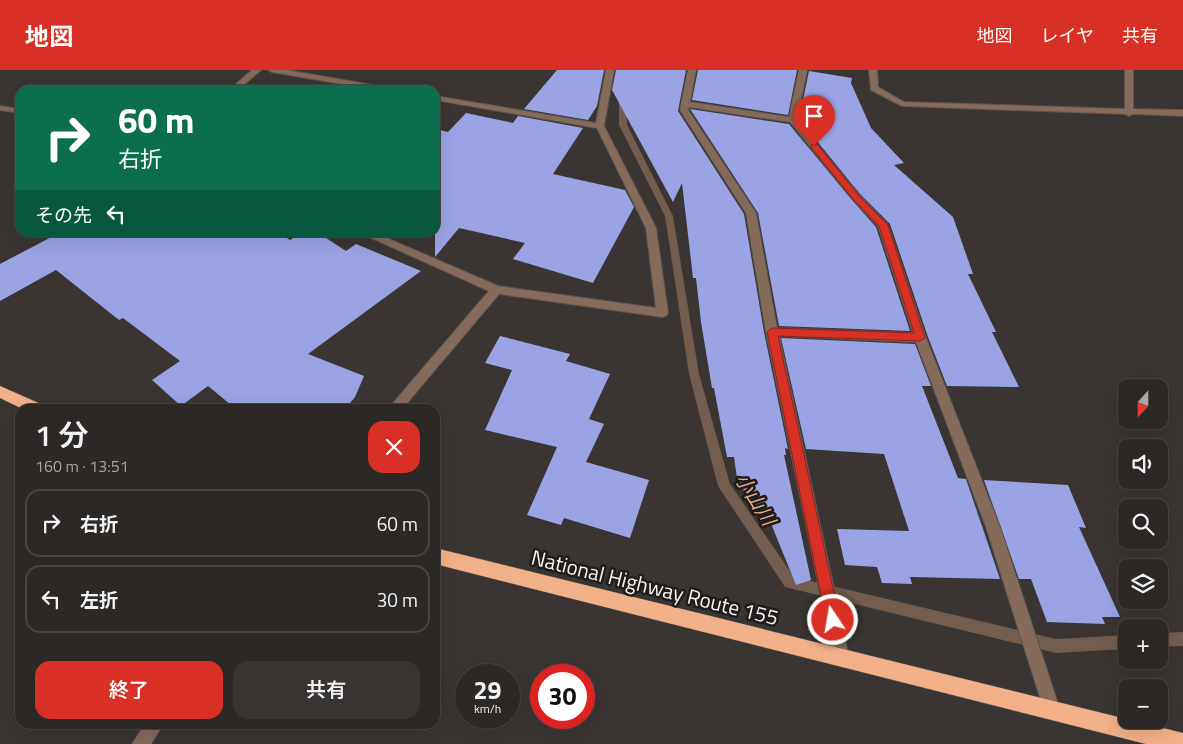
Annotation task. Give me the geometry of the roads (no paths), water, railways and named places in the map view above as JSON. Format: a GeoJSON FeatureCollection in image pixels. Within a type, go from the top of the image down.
{"type":"FeatureCollection","features":[{"type":"Feature","properties":{"kind":"highway"},"geometry":{"type":"LineString","coordinates":[[0,392],[27,404]]}},
{"type":"Feature","properties":{"kind":"highway","name":"National Highway Route 155"},"geometry":{"type":"LineString","coordinates":[[440,557],[1183,743]]}},
{"type":"Feature","properties":{"kind":"street"},"geometry":{"type":"LineString","coordinates":[[239,85],[258,70]]}},
{"type":"Feature","properties":{"kind":"street"},"geometry":{"type":"LineString","coordinates":[[272,70],[360,85]]}},
{"type":"Feature","properties":{"kind":"street"},"geometry":{"type":"LineString","coordinates":[[374,237],[496,290],[662,313],[652,228],[600,126],[610,70]]}},
{"type":"Feature","properties":{"kind":"street"},"geometry":{"type":"LineString","coordinates":[[692,70],[684,110],[752,213],[772,332],[841,658]]}},
{"type":"Feature","properties":{"kind":"street"},"geometry":{"type":"LineString","coordinates":[[793,120],[803,70]]}},
{"type":"Feature","properties":{"kind":"street"},"geometry":{"type":"LineString","coordinates":[[873,70],[874,88],[902,104],[1183,113]]}},
{"type":"Feature","properties":{"kind":"street"},"geometry":{"type":"LineString","coordinates":[[1129,70],[1130,112]]}},
{"type":"Feature","properties":{"kind":"street"},"geometry":{"type":"LineString","coordinates":[[440,99],[600,126]]}},
{"type":"Feature","properties":{"kind":"street"},"geometry":{"type":"LineString","coordinates":[[684,104],[793,120],[856,198],[883,225],[920,338],[993,527],[1052,710]]}},
{"type":"Feature","properties":{"kind":"street"},"geometry":{"type":"LineString","coordinates":[[0,108],[15,110]]}},
{"type":"Feature","properties":{"kind":"street"},"geometry":{"type":"LineString","coordinates":[[398,404],[496,290]]}},
{"type":"Feature","properties":{"kind":"street"},"geometry":{"type":"LineString","coordinates":[[772,332],[920,338]]}},
{"type":"Feature","properties":{"kind":"street"},"geometry":{"type":"LineString","coordinates":[[141,744],[152,729]]}},
{"type":"Feature","properties":{"kind":"waterway","name":"小山川"},"geometry":{"type":"LineString","coordinates":[[628,70],[623,95],[623,125],[669,216],[694,374],[724,486],[790,582],[1056,646],[1118,642]]}},
{"type":"Feature","properties":{"kind":"waterway","name":"小山川"},"geometry":{"type":"LineString","coordinates":[[1168,640],[1183,639]]}}]}
